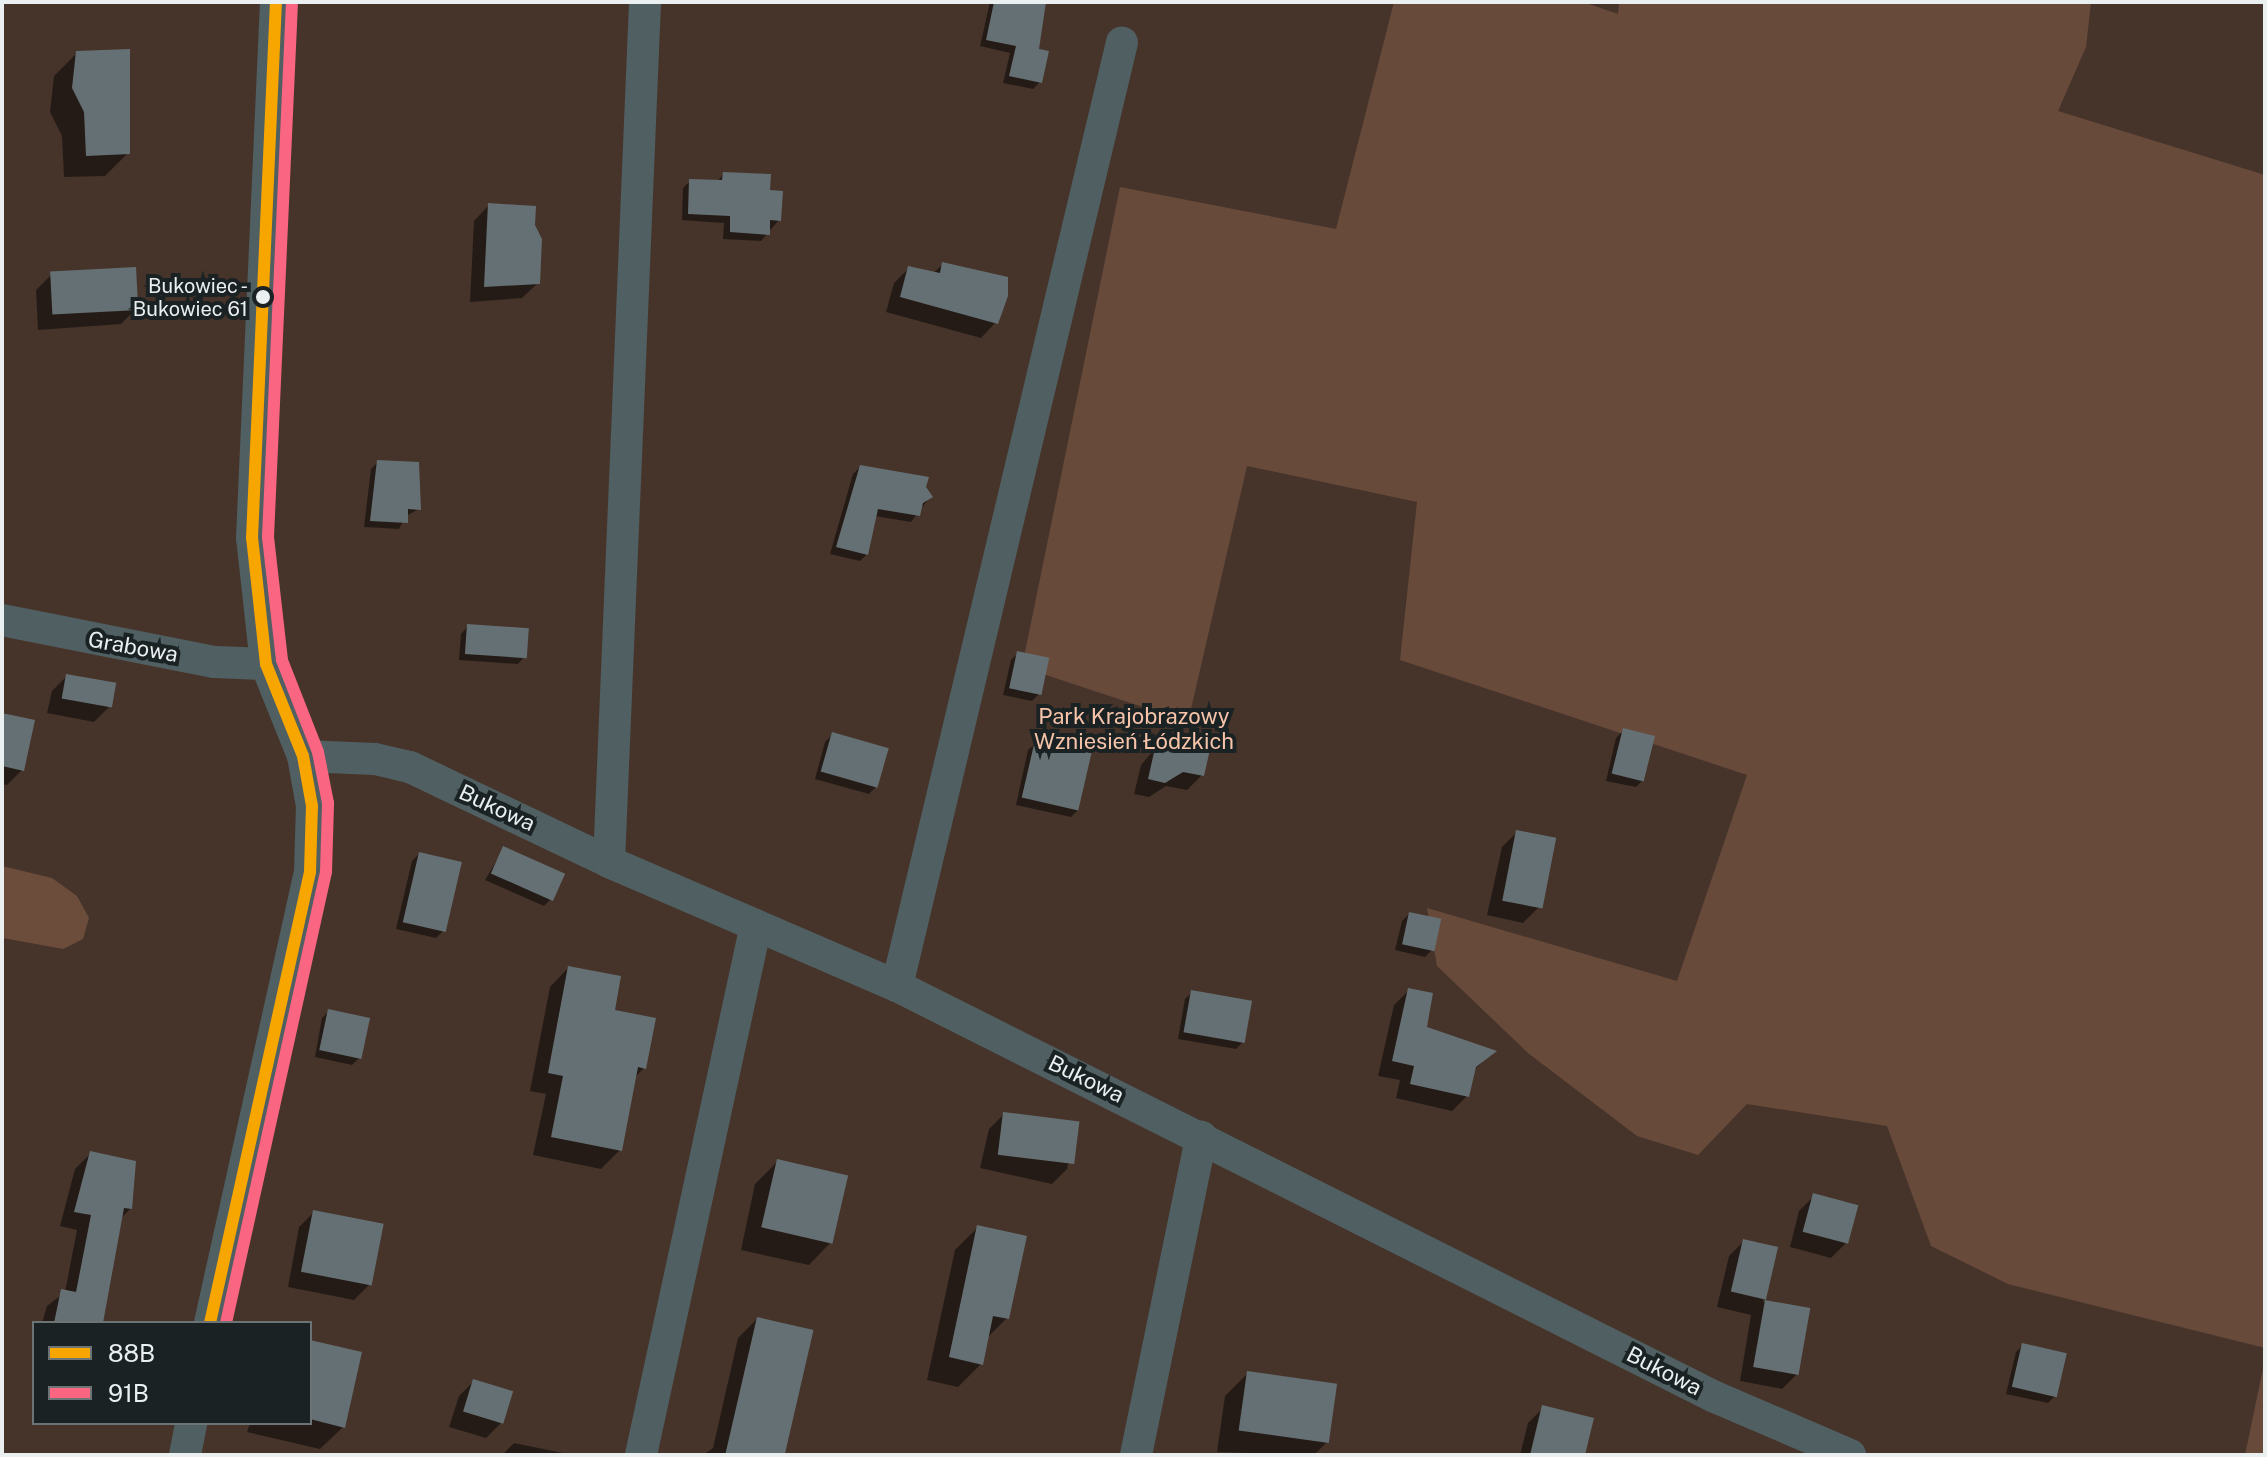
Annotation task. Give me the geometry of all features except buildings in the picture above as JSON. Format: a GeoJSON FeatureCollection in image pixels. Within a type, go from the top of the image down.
{"type":"FeatureCollection","features":[{"type":"Feature","properties":{"kind":"street"},"geometry":{"type":"LineString","coordinates":[[210,1321],[310,872],[312,806],[303,756],[266,664],[252,538],[276,2]]}},
{"type":"Feature","properties":{"kind":"street"},"geometry":{"type":"LineString","coordinates":[[609,862],[645,2]]}},
{"type":"Feature","properties":{"kind":"street"},"geometry":{"type":"LineString","coordinates":[[897,986],[1122,42]]}},
{"type":"Feature","properties":{"kind":"street","name":"Grabowa"},"geometry":{"type":"LineString","coordinates":[[2,620],[214,662],[266,664]]}},
{"type":"Feature","properties":{"kind":"street","name":"Bukowa"},"geometry":{"type":"LineString","coordinates":[[303,756],[375,759],[410,767],[609,862],[897,986],[1715,1397],[1850,1455]]}},
{"type":"Feature","properties":{"kind":"street"},"geometry":{"type":"LineString","coordinates":[[641,1455],[756,925]]}},
{"type":"Feature","properties":{"kind":"street"},"geometry":{"type":"LineString","coordinates":[[1136,1455],[1201,1137]]}},
{"type":"Feature","properties":{"kind":"street"},"geometry":{"type":"LineString","coordinates":[[185,1455],[191,1425]]}},
{"type":"Feature","properties":{"kind":"green space","name":"Park Krajobrazowy Wzniesień Łódzkich"},"geometry":{"type":"Polygon","coordinates":[[[2,2],[2265,2],[2265,1455],[2,1455],[2,2]]]}},
{"type":"Feature","properties":{"kind":"shaded area"},"geometry":{"type":"Polygon","coordinates":[[[1394,2],[1583,2],[1618,14],[1619,2],[2091,2],[2086,47],[2058,111],[2265,175],[2265,1348],[2008,1284],[1931,1246],[1887,1126],[1747,1104],[1698,1155],[1637,1136],[1528,1053],[1437,966],[1427,908],[1677,981],[1747,775],[1400,660],[1417,502],[1247,466],[1188,722],[1022,667],[1120,187],[1336,229],[1394,2]]]}},
{"type":"Feature","properties":{"kind":"shaded area"},"geometry":{"type":"Polygon","coordinates":[[[2,866],[52,878],[77,896],[89,918],[83,939],[63,949],[3,938],[2,866]]]}},
{"type":"Feature","properties":{"kind":"shaded area"},"geometry":{"type":"Polygon","coordinates":[[[2265,1359],[2265,1455],[2245,1455],[2265,1359]]]}},
{"type":"Feature","properties":{"kind":"transit line","name":"88B"},"geometry":{"type":"LineString","coordinates":[[210,1321],[310,872],[312,806],[303,756],[266,664],[252,538],[276,2]]}},
{"type":"Feature","properties":{"kind":"transit line","name":"91B"},"geometry":{"type":"LineString","coordinates":[[226,1321],[326,872],[328,803],[318,752],[282,660],[268,537],[292,3]]}},
{"type":"Feature","properties":{"kind":"place","name":"Bukowiec - Bukowiec 61"},"geometry":{"type":"Point","coordinates":[263,297]}}]}
